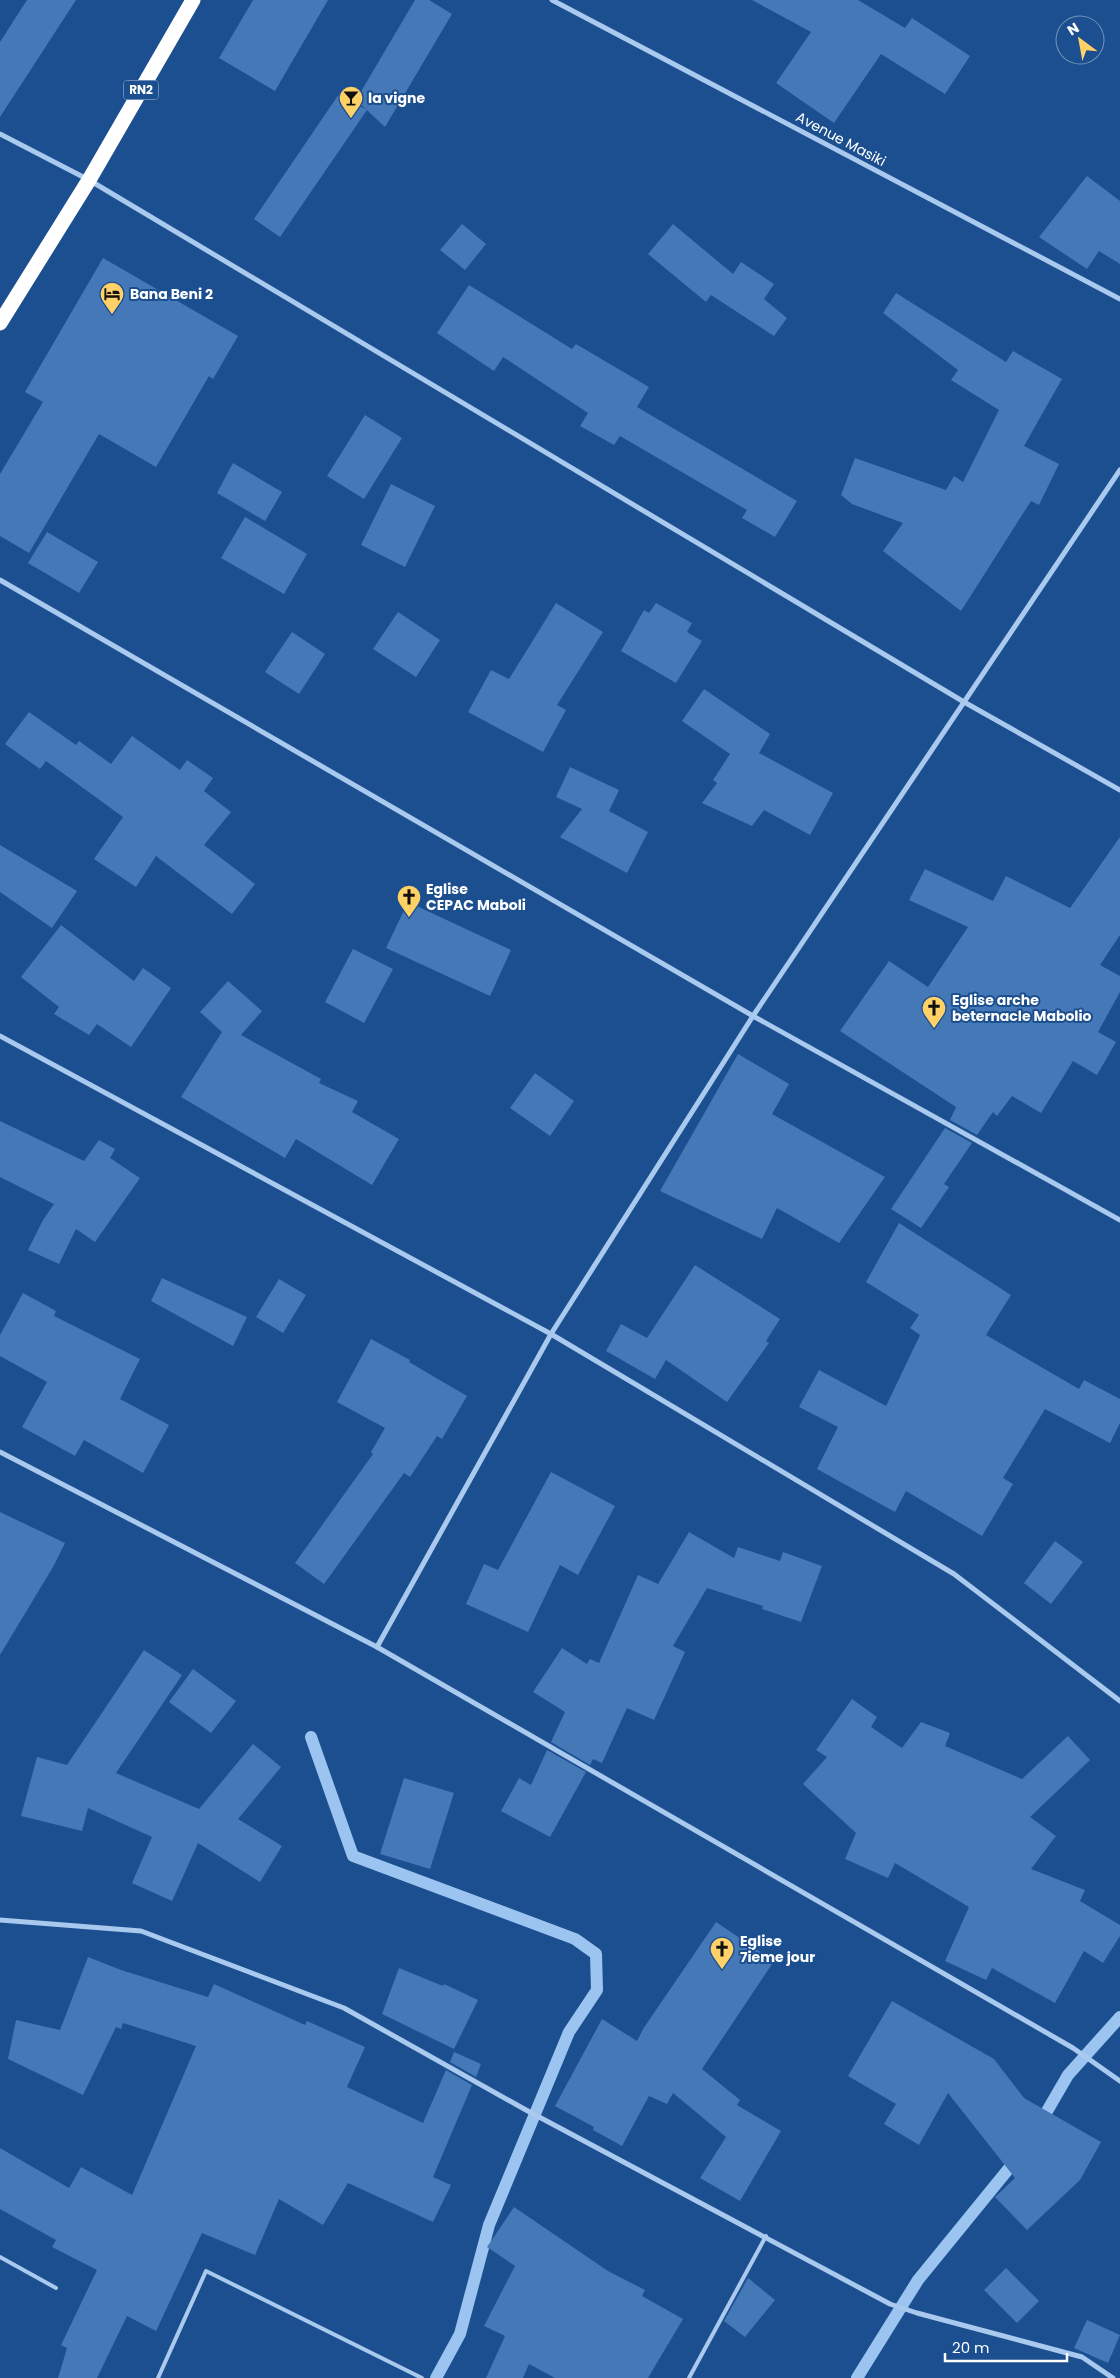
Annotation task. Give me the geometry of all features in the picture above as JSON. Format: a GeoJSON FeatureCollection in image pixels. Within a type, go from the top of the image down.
{"type":"FeatureCollection","features":[{"type":"Feature","properties":{"kind":"highway","name":"RN2"},"geometry":{"type":"LineString","coordinates":[[0,323],[89,180],[193,0]]}},
{"type":"Feature","properties":{"kind":"street","name":"Avenue Masiki"},"geometry":{"type":"LineString","coordinates":[[552,0],[1120,299]]}},
{"type":"Feature","properties":{"kind":"street"},"geometry":{"type":"LineString","coordinates":[[0,134],[89,180],[964,702],[1120,790]]}},
{"type":"Feature","properties":{"kind":"street"},"geometry":{"type":"LineString","coordinates":[[377,1647],[551,1334],[753,1016],[1120,470]]}},
{"type":"Feature","properties":{"kind":"street"},"geometry":{"type":"LineString","coordinates":[[0,580],[753,1016],[1120,1220]]}},
{"type":"Feature","properties":{"kind":"street"},"geometry":{"type":"LineString","coordinates":[[0,1036],[551,1334],[954,1574],[1120,1701]]}},
{"type":"Feature","properties":{"kind":"street"},"geometry":{"type":"LineString","coordinates":[[0,1452],[377,1647],[1073,2048],[1120,2081]]}},
{"type":"Feature","properties":{"kind":"street"},"geometry":{"type":"LineString","coordinates":[[0,1920],[141,1931],[344,2008],[526,2110],[766,2236],[890,2304],[1082,2358],[1113,2378]]}},
{"type":"Feature","properties":{"kind":"lane"},"geometry":{"type":"LineString","coordinates":[[689,2378],[766,2236]]}},
{"type":"Feature","properties":{"kind":"lane"},"geometry":{"type":"LineString","coordinates":[[0,2256],[56,2288]]}},
{"type":"Feature","properties":{"kind":"lane"},"geometry":{"type":"LineString","coordinates":[[158,2378],[206,2271],[421,2378]]}},
{"type":"Feature","properties":{"kind":"building"},"geometry":{"type":"Polygon","coordinates":[[[27,0],[76,0],[0,117],[0,42],[27,0]]]}},
{"type":"Feature","properties":{"kind":"building"},"geometry":{"type":"Polygon","coordinates":[[[253,0],[328,0],[275,91],[219,58],[253,0]]]}},
{"type":"Feature","properties":{"kind":"building"},"geometry":{"type":"Polygon","coordinates":[[[415,0],[429,0],[452,14],[385,127],[356,100],[415,0]]]}},
{"type":"Feature","properties":{"kind":"building"},"geometry":{"type":"Polygon","coordinates":[[[752,0],[858,0],[905,28],[912,18],[970,56],[945,94],[881,54],[834,123],[776,83],[811,32],[752,0]]]}},
{"type":"Feature","properties":{"kind":"building"},"geometry":{"type":"Polygon","coordinates":[[[339,94],[367,110],[280,237],[254,219],[339,94]]]}},
{"type":"Feature","properties":{"kind":"building"},"geometry":{"type":"Polygon","coordinates":[[[1087,176],[1120,201],[1120,264],[1099,251],[1087,269],[1039,237],[1087,176]]]}},
{"type":"Feature","properties":{"kind":"building"},"geometry":{"type":"Polygon","coordinates":[[[462,224],[486,244],[465,270],[440,250],[462,224]]]}},
{"type":"Feature","properties":{"kind":"building"},"geometry":{"type":"Polygon","coordinates":[[[673,224],[733,274],[741,262],[774,284],[764,299],[787,318],[774,336],[711,295],[706,302],[648,254],[673,224]]]}},
{"type":"Feature","properties":{"kind":"building"},"geometry":{"type":"Polygon","coordinates":[[[103,258],[238,336],[213,379],[209,376],[156,467],[99,434],[29,553],[0,536],[0,474],[43,402],[25,392],[103,258]]]}},
{"type":"Feature","properties":{"kind":"building"},"geometry":{"type":"Polygon","coordinates":[[[469,285],[572,349],[576,344],[649,387],[637,407],[797,501],[775,537],[742,518],[747,510],[620,436],[614,445],[580,426],[588,413],[503,357],[494,371],[437,333],[469,285]]]}},
{"type":"Feature","properties":{"kind":"building"},"geometry":{"type":"Polygon","coordinates":[[[896,293],[1006,362],[1013,351],[1062,379],[1024,446],[1059,464],[1039,505],[1031,501],[961,611],[883,551],[903,523],[852,504],[841,495],[855,458],[946,490],[954,476],[963,482],[999,410],[951,380],[958,370],[883,313],[896,293]]]}},
{"type":"Feature","properties":{"kind":"building"},"geometry":{"type":"Polygon","coordinates":[[[365,415],[402,438],[364,499],[327,476],[365,415]]]}},
{"type":"Feature","properties":{"kind":"building"},"geometry":{"type":"Polygon","coordinates":[[[233,463],[282,492],[265,521],[217,493],[233,463]]]}},
{"type":"Feature","properties":{"kind":"building"},"geometry":{"type":"Polygon","coordinates":[[[391,484],[435,506],[405,567],[361,545],[391,484]]]}},
{"type":"Feature","properties":{"kind":"building"},"geometry":{"type":"Polygon","coordinates":[[[245,517],[307,554],[284,594],[221,558],[245,517]]]}},
{"type":"Feature","properties":{"kind":"building"},"geometry":{"type":"Polygon","coordinates":[[[47,532],[98,562],[79,593],[28,563],[47,532]]]}},
{"type":"Feature","properties":{"kind":"building"},"geometry":{"type":"Polygon","coordinates":[[[556,603],[603,632],[557,705],[566,710],[543,752],[468,712],[491,670],[509,679],[556,603]]]}},
{"type":"Feature","properties":{"kind":"building"},"geometry":{"type":"Polygon","coordinates":[[[656,603],[692,623],[687,632],[702,641],[676,683],[621,651],[644,610],[649,613],[656,603]]]}},
{"type":"Feature","properties":{"kind":"building"},"geometry":{"type":"Polygon","coordinates":[[[398,612],[440,640],[416,677],[373,649],[398,612]]]}},
{"type":"Feature","properties":{"kind":"building"},"geometry":{"type":"Polygon","coordinates":[[[292,632],[325,654],[299,694],[265,672],[292,632]]]}},
{"type":"Feature","properties":{"kind":"building"},"geometry":{"type":"Polygon","coordinates":[[[704,689],[770,734],[759,753],[833,793],[810,835],[764,810],[752,826],[702,803],[717,783],[713,780],[730,754],[682,721],[704,689]]]}},
{"type":"Feature","properties":{"kind":"building"},"geometry":{"type":"Polygon","coordinates":[[[29,712],[76,745],[79,741],[111,764],[132,736],[180,770],[187,760],[213,778],[204,791],[231,812],[204,845],[255,884],[232,914],[156,856],[136,887],[94,859],[123,817],[46,761],[40,769],[5,744],[29,712]]]}},
{"type":"Feature","properties":{"kind":"building"},"geometry":{"type":"Polygon","coordinates":[[[570,767],[619,790],[609,811],[648,832],[627,873],[560,837],[582,809],[556,797],[570,767]]]}},
{"type":"Feature","properties":{"kind":"building"},"geometry":{"type":"Polygon","coordinates":[[[1120,837],[1120,935],[1100,965],[1120,976],[1120,992],[1098,1032],[1116,1042],[1097,1075],[1073,1061],[1041,1113],[1012,1096],[997,1116],[993,1112],[977,1135],[950,1120],[956,1107],[840,1031],[889,961],[928,987],[968,927],[909,900],[925,869],[993,901],[1006,876],[1070,908],[1120,837]]]}},
{"type":"Feature","properties":{"kind":"building"},"geometry":{"type":"Polygon","coordinates":[[[0,845],[77,891],[52,928],[0,892],[0,845]]]}},
{"type":"Feature","properties":{"kind":"building"},"geometry":{"type":"Polygon","coordinates":[[[408,902],[511,950],[490,996],[386,948],[408,902]]]}},
{"type":"Feature","properties":{"kind":"building"},"geometry":{"type":"Polygon","coordinates":[[[61,925],[134,981],[143,968],[171,988],[131,1047],[97,1024],[89,1035],[54,1014],[59,1007],[21,977],[61,925]]]}},
{"type":"Feature","properties":{"kind":"building"},"geometry":{"type":"Polygon","coordinates":[[[353,949],[393,969],[364,1023],[325,1002],[353,949]]]}},
{"type":"Feature","properties":{"kind":"building"},"geometry":{"type":"Polygon","coordinates":[[[228,981],[262,1011],[241,1035],[321,1079],[319,1083],[358,1101],[352,1112],[399,1139],[372,1185],[296,1139],[285,1158],[181,1097],[222,1032],[200,1012],[228,981]]]}},
{"type":"Feature","properties":{"kind":"building"},"geometry":{"type":"Polygon","coordinates":[[[738,1054],[789,1084],[772,1114],[885,1177],[839,1243],[777,1208],[762,1239],[660,1191],[738,1054]]]}},
{"type":"Feature","properties":{"kind":"building"},"geometry":{"type":"Polygon","coordinates":[[[535,1073],[574,1101],[550,1136],[510,1108],[535,1073]]]}},
{"type":"Feature","properties":{"kind":"building"},"geometry":{"type":"Polygon","coordinates":[[[0,1121],[84,1161],[99,1140],[115,1149],[110,1158],[140,1178],[95,1242],[76,1229],[59,1264],[28,1250],[43,1220],[54,1204],[0,1177],[0,1121]]]}},
{"type":"Feature","properties":{"kind":"building"},"geometry":{"type":"Polygon","coordinates":[[[945,1128],[972,1143],[944,1184],[949,1187],[921,1228],[891,1209],[945,1128]]]}},
{"type":"Feature","properties":{"kind":"building"},"geometry":{"type":"Polygon","coordinates":[[[899,1223],[1011,1295],[986,1335],[1079,1389],[1084,1380],[1120,1399],[1120,1423],[1110,1443],[1045,1409],[1003,1478],[1013,1484],[982,1536],[906,1491],[895,1512],[817,1469],[838,1427],[799,1407],[819,1370],[886,1406],[920,1335],[910,1328],[919,1315],[866,1282],[899,1223]]]}},
{"type":"Feature","properties":{"kind":"building"},"geometry":{"type":"Polygon","coordinates":[[[695,1265],[780,1319],[766,1341],[769,1343],[727,1402],[666,1360],[655,1379],[606,1351],[621,1324],[647,1338],[695,1265]]]}},
{"type":"Feature","properties":{"kind":"building"},"geometry":{"type":"Polygon","coordinates":[[[162,1278],[247,1317],[233,1346],[151,1301],[162,1278]]]}},
{"type":"Feature","properties":{"kind":"building"},"geometry":{"type":"Polygon","coordinates":[[[279,1279],[306,1295],[283,1333],[256,1317],[279,1279]]]}},
{"type":"Feature","properties":{"kind":"building"},"geometry":{"type":"Polygon","coordinates":[[[23,1293],[56,1311],[54,1316],[140,1359],[120,1399],[169,1425],[143,1473],[84,1440],[75,1456],[22,1427],[47,1382],[0,1356],[0,1335],[23,1293]]]}},
{"type":"Feature","properties":{"kind":"building"},"geometry":{"type":"Polygon","coordinates":[[[371,1339],[410,1360],[409,1362],[467,1396],[442,1439],[437,1436],[410,1477],[404,1473],[324,1584],[295,1563],[373,1454],[371,1452],[385,1428],[337,1402],[371,1339]]]}},
{"type":"Feature","properties":{"kind":"building"},"geometry":{"type":"Polygon","coordinates":[[[551,1472],[615,1506],[578,1575],[560,1565],[528,1632],[466,1604],[484,1564],[498,1570],[551,1472]]]}},
{"type":"Feature","properties":{"kind":"building"},"geometry":{"type":"Polygon","coordinates":[[[0,1512],[65,1543],[53,1567],[0,1655],[0,1512]]]}},
{"type":"Feature","properties":{"kind":"building"},"geometry":{"type":"Polygon","coordinates":[[[689,1532],[734,1558],[738,1547],[780,1561],[783,1552],[822,1566],[801,1622],[762,1609],[763,1606],[707,1588],[673,1646],[685,1652],[654,1720],[627,1708],[602,1763],[593,1759],[590,1765],[551,1742],[565,1712],[533,1692],[562,1648],[587,1664],[590,1659],[599,1663],[638,1575],[658,1584],[689,1532]]]}},
{"type":"Feature","properties":{"kind":"building"},"geometry":{"type":"Polygon","coordinates":[[[1055,1541],[1083,1562],[1051,1604],[1024,1583],[1055,1541]]]}},
{"type":"Feature","properties":{"kind":"building"},"geometry":{"type":"Polygon","coordinates":[[[144,1650],[182,1675],[116,1773],[199,1809],[253,1744],[281,1767],[238,1819],[282,1846],[260,1882],[198,1843],[172,1901],[132,1883],[152,1837],[88,1808],[82,1831],[21,1816],[37,1757],[67,1765],[144,1650]]]}},
{"type":"Feature","properties":{"kind":"building"},"geometry":{"type":"Polygon","coordinates":[[[193,1669],[236,1701],[211,1733],[169,1702],[193,1669]]]}},
{"type":"Feature","properties":{"kind":"building"},"geometry":{"type":"Polygon","coordinates":[[[852,1699],[877,1717],[871,1727],[902,1748],[921,1722],[950,1733],[945,1746],[1022,1779],[1068,1736],[1090,1760],[1030,1817],[1056,1836],[1031,1869],[1085,1890],[1080,1901],[1120,1925],[1120,1936],[1103,1963],[1084,1951],[1055,2003],[992,1968],[986,1980],[945,1961],[969,1907],[895,1863],[888,1878],[845,1859],[856,1833],[803,1784],[827,1757],[816,1750],[852,1699]]]}},
{"type":"Feature","properties":{"kind":"building"},"geometry":{"type":"Polygon","coordinates":[[[547,1750],[586,1772],[550,1837],[501,1811],[519,1778],[531,1785],[547,1750]]]}},
{"type":"Feature","properties":{"kind":"building"},"geometry":{"type":"Polygon","coordinates":[[[404,1778],[454,1793],[430,1869],[380,1854],[404,1778]]]}},
{"type":"Feature","properties":{"kind":"building"},"geometry":{"type":"Polygon","coordinates":[[[716,1922],[774,1961],[702,2069],[740,2100],[737,2105],[781,2131],[740,2201],[700,2178],[726,2137],[673,2093],[667,2104],[649,2096],[622,2146],[593,2130],[594,2127],[555,2106],[602,2019],[637,2041],[643,2029],[716,1922]]]}},
{"type":"Feature","properties":{"kind":"building"},"geometry":{"type":"Polygon","coordinates":[[[88,1957],[121,1970],[208,1997],[214,1984],[305,2025],[307,2021],[365,2047],[347,2087],[423,2123],[446,2070],[472,2085],[433,2177],[451,2185],[433,2222],[348,2183],[323,2225],[279,2199],[255,2255],[202,2233],[156,2331],[127,2316],[97,2378],[58,2378],[67,2348],[61,2345],[97,2270],[52,2247],[56,2240],[0,2209],[0,2148],[69,2188],[81,2167],[132,2195],[196,2046],[123,2023],[121,2029],[116,2027],[83,2095],[8,2059],[16,2020],[60,2030],[88,1957]]]}},
{"type":"Feature","properties":{"kind":"building"},"geometry":{"type":"Polygon","coordinates":[[[399,1968],[443,1986],[444,1984],[478,2000],[454,2049],[382,2014],[399,1968]]]}},
{"type":"Feature","properties":{"kind":"building"},"geometry":{"type":"Polygon","coordinates":[[[892,2001],[994,2059],[1024,2098],[1101,2142],[1080,2180],[1027,2230],[995,2197],[1015,2178],[948,2093],[919,2145],[884,2124],[896,2104],[848,2076],[892,2001]]]}},
{"type":"Feature","properties":{"kind":"building"},"geometry":{"type":"Polygon","coordinates":[[[454,2052],[481,2064],[476,2077],[450,2062],[454,2052]]]}},
{"type":"Feature","properties":{"kind":"building"},"geometry":{"type":"Polygon","coordinates":[[[514,2207],[608,2271],[645,2290],[642,2296],[683,2319],[648,2378],[555,2378],[529,2364],[523,2378],[486,2378],[505,2336],[484,2326],[515,2266],[487,2247],[514,2207]]]}},
{"type":"Feature","properties":{"kind":"building"},"geometry":{"type":"Polygon","coordinates":[[[1006,2268],[1039,2301],[1017,2323],[984,2290],[1006,2268]]]}},
{"type":"Feature","properties":{"kind":"building"},"geometry":{"type":"Polygon","coordinates":[[[748,2278],[775,2300],[745,2337],[724,2321],[748,2278]]]}},
{"type":"Feature","properties":{"kind":"building"},"geometry":{"type":"Polygon","coordinates":[[[1087,2320],[1120,2335],[1108,2363],[1074,2348],[1087,2320]]]}},
{"type":"Feature","properties":{"kind":"waterway"},"geometry":{"type":"LineString","coordinates":[[311,1737],[353,1856],[575,1939],[596,1954],[597,1990],[569,2032],[489,2225],[460,2334],[436,2378]]}},
{"type":"Feature","properties":{"kind":"waterway"},"geometry":{"type":"LineString","coordinates":[[1039,2125],[1068,2075],[1120,2017]]}},
{"type":"Feature","properties":{"kind":"waterway"},"geometry":{"type":"LineString","coordinates":[[857,2378],[918,2280],[1019,2156]]}},
{"type":"Feature","properties":{"kind":"place","name":"la vigne"},"geometry":{"type":"Point","coordinates":[351,119]}},
{"type":"Feature","properties":{"kind":"place","name":"Bana Beni 2"},"geometry":{"type":"Point","coordinates":[112,315]}},
{"type":"Feature","properties":{"kind":"place","name":"Eglise CEPAC Maboli"},"geometry":{"type":"Point","coordinates":[409,918]}},
{"type":"Feature","properties":{"kind":"place","name":"Eglise arche beternacle Mabolio"},"geometry":{"type":"Point","coordinates":[934,1029]}},
{"type":"Feature","properties":{"kind":"place","name":"Eglise 7ieme jour"},"geometry":{"type":"Point","coordinates":[722,1970]}}]}
